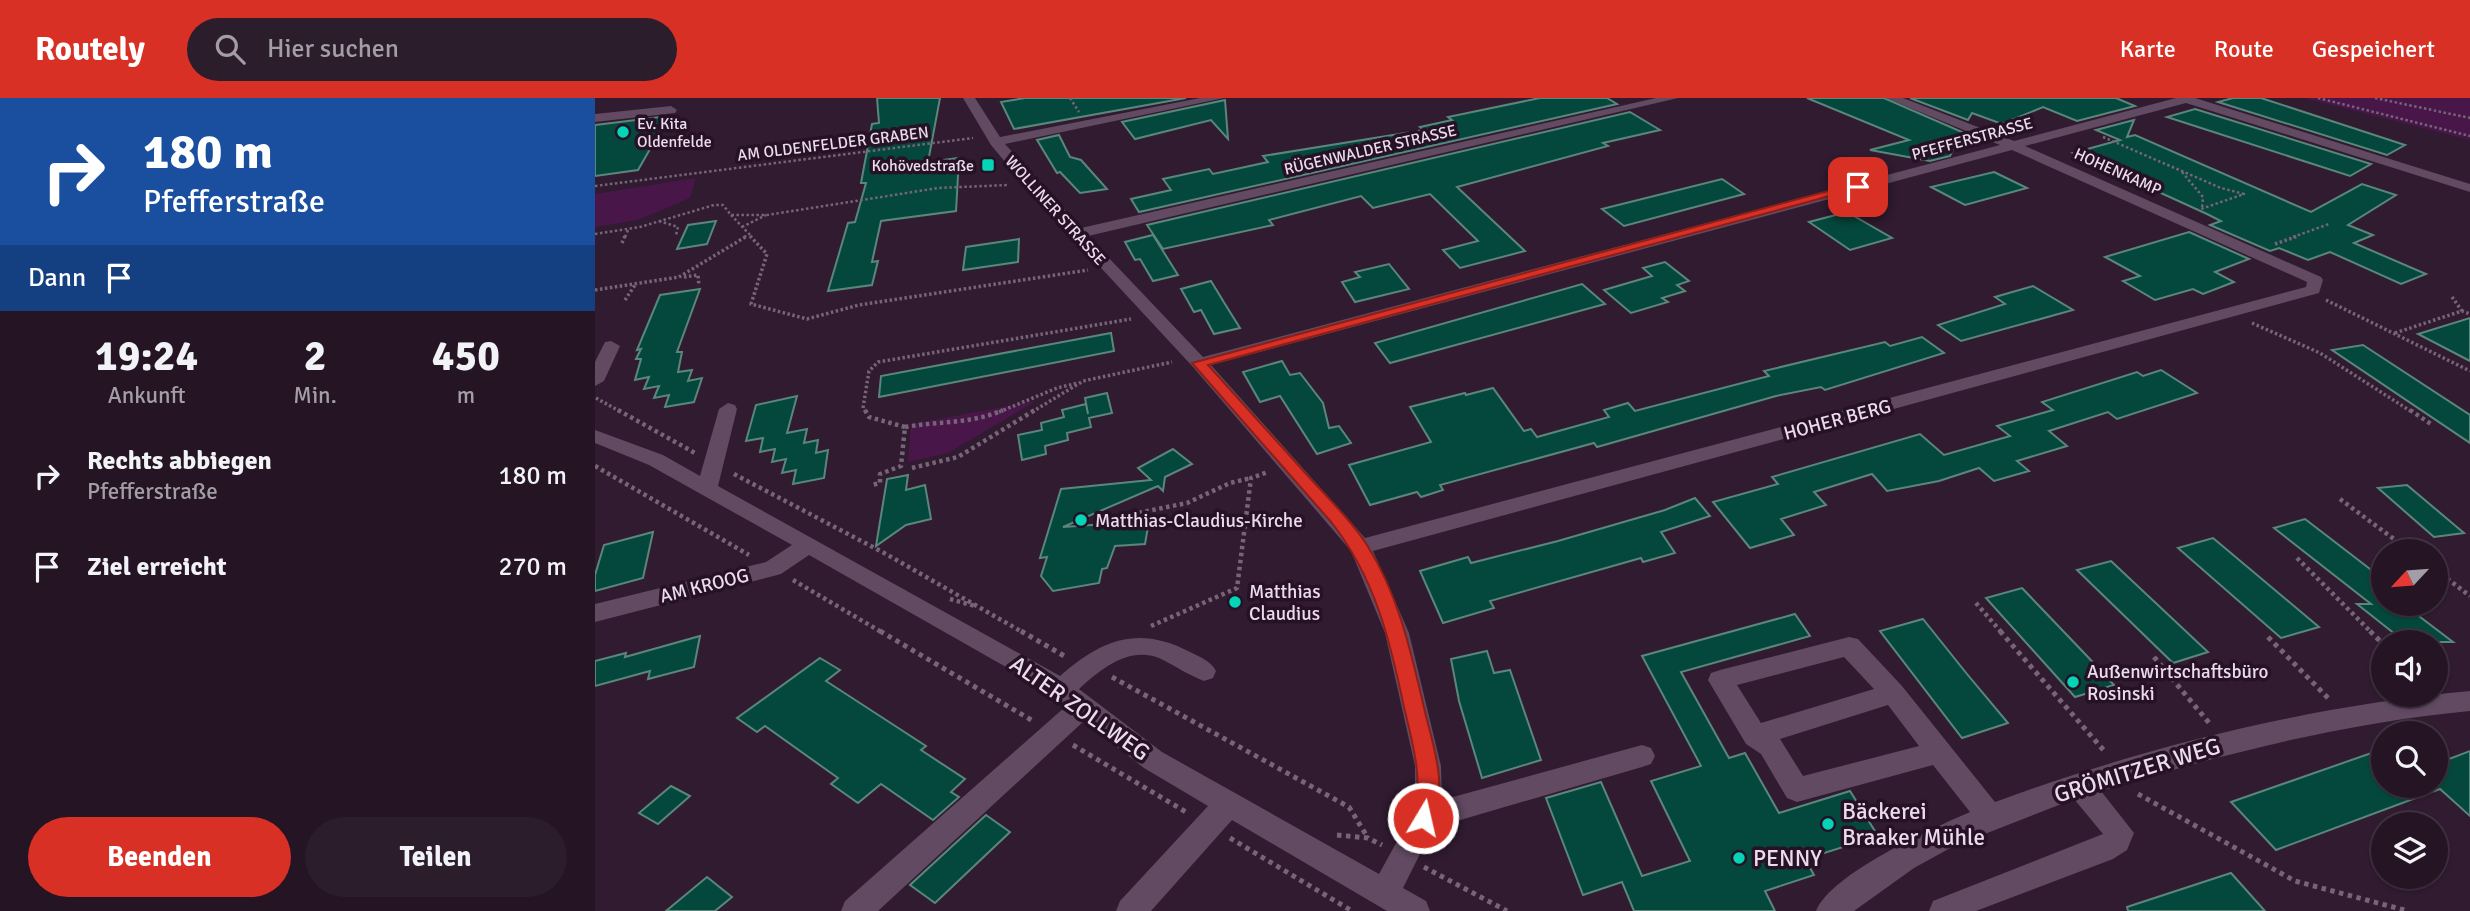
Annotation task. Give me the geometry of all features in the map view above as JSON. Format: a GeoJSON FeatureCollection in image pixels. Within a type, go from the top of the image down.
{"type":"FeatureCollection","features":[{"type":"Feature","properties":{"kind":"street","name":"WOLLINER STRASSE"},"geometry":{"type":"LineString","coordinates":[[969,98],[994,139],[1030,183],[1196,361],[1360,547],[1397,633],[1428,766],[1429,797],[1423,818],[1405,858],[1384,894]]}},
{"type":"Feature","properties":{"kind":"street"},"geometry":{"type":"LineString","coordinates":[[994,139],[1218,98]]}},
{"type":"Feature","properties":{"kind":"street","name":"RÜGENWALDER STRASSE"},"geometry":{"type":"LineString","coordinates":[[1076,234],[1672,98]]}},
{"type":"Feature","properties":{"kind":"street","name":"HOHENKAMP"},"geometry":{"type":"LineString","coordinates":[[1892,98],[2016,144],[2315,280],[2311,291]]}},
{"type":"Feature","properties":{"kind":"street"},"geometry":{"type":"LineString","coordinates":[[2186,98],[2470,188]]}},
{"type":"Feature","properties":{"kind":"street","name":"PFEFFERSTRASSE"},"geometry":{"type":"LineString","coordinates":[[1196,361],[2186,98]]}},
{"type":"Feature","properties":{"kind":"street"},"geometry":{"type":"LineString","coordinates":[[595,118],[671,110]]}},
{"type":"Feature","properties":{"kind":"street","name":"HOHER BERG"},"geometry":{"type":"LineString","coordinates":[[1360,547],[2311,291]]}},
{"type":"Feature","properties":{"kind":"street"},"geometry":{"type":"LineString","coordinates":[[595,380],[611,346]]}},
{"type":"Feature","properties":{"kind":"street"},"geometry":{"type":"LineString","coordinates":[[707,488],[728,409]]}},
{"type":"Feature","properties":{"kind":"street","name":"ALTER ZOLLWEG"},"geometry":{"type":"LineString","coordinates":[[595,436],[656,460],[1022,664],[1072,698],[1153,760],[1415,911]]}},
{"type":"Feature","properties":{"kind":"street","name":"AM KROOG"},"geometry":{"type":"LineString","coordinates":[[595,613],[773,568],[808,545]]}},
{"type":"Feature","properties":{"kind":"street"},"geometry":{"type":"LineString","coordinates":[[856,911],[1053,733],[1072,698],[1081,664],[1132,645],[1155,647],[1204,671]]}},
{"type":"Feature","properties":{"kind":"street"},"geometry":{"type":"LineString","coordinates":[[1939,752],[1797,790],[1770,746],[1755,736],[1720,680],[1849,646],[1893,693],[1990,817]]}},
{"type":"Feature","properties":{"kind":"street"},"geometry":{"type":"LineString","coordinates":[[1755,736],[1893,693]]}},
{"type":"Feature","properties":{"kind":"street","name":"GRÖMITZER WEG"},"geometry":{"type":"LineString","coordinates":[[1831,911],[1887,867],[1990,817],[2080,786],[2226,744],[2347,718],[2470,701]]}},
{"type":"Feature","properties":{"kind":"street"},"geometry":{"type":"LineString","coordinates":[[1423,818],[1642,756]]}},
{"type":"Feature","properties":{"kind":"street"},"geometry":{"type":"LineString","coordinates":[[1944,911],[1972,898],[2103,850],[2117,841],[2120,834],[2080,786]]}},
{"type":"Feature","properties":{"kind":"street"},"geometry":{"type":"LineString","coordinates":[[1131,911],[1227,804]]}},
{"type":"Feature","properties":{"kind":"path"},"geometry":{"type":"LineString","coordinates":[[2318,98],[2470,136]]}},
{"type":"Feature","properties":{"kind":"path"},"geometry":{"type":"LineString","coordinates":[[2375,98],[2470,118]]}},
{"type":"Feature","properties":{"kind":"path"},"geometry":{"type":"LineString","coordinates":[[2080,127],[2182,171],[2244,194],[2178,217]]}},
{"type":"Feature","properties":{"kind":"path","name":"AM OLDENFELDER GRABEN"},"geometry":{"type":"LineString","coordinates":[[595,186],[994,139]]}},
{"type":"Feature","properties":{"kind":"path"},"geometry":{"type":"LineString","coordinates":[[2182,171],[2183,176],[2197,185],[2203,197],[2202,209]]}},
{"type":"Feature","properties":{"kind":"path"},"geometry":{"type":"LineString","coordinates":[[731,215],[767,215],[938,188],[1030,183]]}},
{"type":"Feature","properties":{"kind":"path"},"geometry":{"type":"LineString","coordinates":[[595,234],[628,230],[685,209],[723,205],[767,254],[751,304],[807,319],[859,305],[1008,280],[1019,283],[1107,267]]}},
{"type":"Feature","properties":{"kind":"path"},"geometry":{"type":"LineString","coordinates":[[742,227],[767,215]]}},
{"type":"Feature","properties":{"kind":"path"},"geometry":{"type":"LineString","coordinates":[[658,221],[678,227],[676,235]]}},
{"type":"Feature","properties":{"kind":"path"},"geometry":{"type":"LineString","coordinates":[[2254,252],[2329,224]]}},
{"type":"Feature","properties":{"kind":"path"},"geometry":{"type":"LineString","coordinates":[[622,243],[628,230]]}},
{"type":"Feature","properties":{"kind":"path"},"geometry":{"type":"LineString","coordinates":[[679,277],[748,235]]}},
{"type":"Feature","properties":{"kind":"path"},"geometry":{"type":"LineString","coordinates":[[595,290],[698,275],[699,286]]}},
{"type":"Feature","properties":{"kind":"path"},"geometry":{"type":"LineString","coordinates":[[625,300],[636,284]]}},
{"type":"Feature","properties":{"kind":"path"},"geometry":{"type":"LineString","coordinates":[[2311,291],[2470,371]]}},
{"type":"Feature","properties":{"kind":"path"},"geometry":{"type":"LineString","coordinates":[[2452,297],[2462,311],[2470,314]]}},
{"type":"Feature","properties":{"kind":"path"},"geometry":{"type":"LineString","coordinates":[[2394,334],[2462,311]]}},
{"type":"Feature","properties":{"kind":"path"},"geometry":{"type":"LineString","coordinates":[[2229,313],[2320,353],[2431,425]]}},
{"type":"Feature","properties":{"kind":"path"},"geometry":{"type":"LineString","coordinates":[[1153,315],[879,362],[869,371],[863,408],[869,417],[905,428],[944,420],[964,422],[985,418],[1058,388],[1083,381],[1196,361]]}},
{"type":"Feature","properties":{"kind":"path"},"geometry":{"type":"LineString","coordinates":[[912,468],[958,457],[1083,381]]}},
{"type":"Feature","properties":{"kind":"path"},"geometry":{"type":"LineString","coordinates":[[595,397],[886,554],[1081,664],[1349,807],[1368,838],[1507,911]]}},
{"type":"Feature","properties":{"kind":"path"},"geometry":{"type":"LineString","coordinates":[[872,485],[880,483],[880,474],[901,466],[905,428]]}},
{"type":"Feature","properties":{"kind":"path"},"geometry":{"type":"LineString","coordinates":[[1118,517],[1187,503],[1230,483],[1289,464]]}},
{"type":"Feature","properties":{"kind":"path"},"geometry":{"type":"LineString","coordinates":[[595,466],[773,568],[1352,911]]}},
{"type":"Feature","properties":{"kind":"path"},"geometry":{"type":"LineString","coordinates":[[1132,645],[1131,635],[1237,587],[1251,478]]}},
{"type":"Feature","properties":{"kind":"path"},"geometry":{"type":"LineString","coordinates":[[2340,499],[2394,539]]}},
{"type":"Feature","properties":{"kind":"path"},"geometry":{"type":"LineString","coordinates":[[2297,558],[2371,632]]}},
{"type":"Feature","properties":{"kind":"path"},"geometry":{"type":"LineString","coordinates":[[2448,579],[2470,596]]}},
{"type":"Feature","properties":{"kind":"path"},"geometry":{"type":"LineString","coordinates":[[1976,603],[2116,775],[2295,881],[2408,911]]}},
{"type":"Feature","properties":{"kind":"path"},"geometry":{"type":"LineString","coordinates":[[2268,637],[2347,718]]}},
{"type":"Feature","properties":{"kind":"path"},"geometry":{"type":"LineString","coordinates":[[2154,657],[2226,744]]}},
{"type":"Feature","properties":{"kind":"shaded area"},"geometry":{"type":"Polygon","coordinates":[[[2304,98],[2470,98],[2470,140],[2304,98]]]}},
{"type":"Feature","properties":{"kind":"shaded area"},"geometry":{"type":"Polygon","coordinates":[[[696,178],[690,198],[638,220],[595,227],[595,194],[696,178]]]}},
{"type":"Feature","properties":{"kind":"shaded area"},"geometry":{"type":"Polygon","coordinates":[[[1036,401],[948,453],[908,462],[911,424],[1036,401]]]}},
{"type":"Feature","properties":{"kind":"building"},"geometry":{"type":"Polygon","coordinates":[[[877,98],[940,98],[928,162],[959,158],[956,211],[881,221],[872,262],[878,261],[872,285],[828,291],[848,223],[855,222],[866,183],[861,183],[872,124],[879,123],[877,98]]]}},
{"type":"Feature","properties":{"kind":"building"},"geometry":{"type":"Polygon","coordinates":[[[1025,98],[1186,98],[1014,129],[1001,102],[1025,98]]]}},
{"type":"Feature","properties":{"kind":"building"},"geometry":{"type":"Polygon","coordinates":[[[1540,98],[1607,98],[1617,104],[1139,212],[1131,199],[1171,190],[1163,179],[1209,169],[1213,174],[1268,162],[1263,156],[1424,130],[1420,127],[1452,120],[1448,117],[1540,98]]]}},
{"type":"Feature","properties":{"kind":"building"},"geometry":{"type":"Polygon","coordinates":[[[1807,98],[1884,98],[1962,132],[1950,156],[1930,161],[1870,150],[1909,140],[1807,98]]]}},
{"type":"Feature","properties":{"kind":"building"},"geometry":{"type":"Polygon","coordinates":[[[1910,98],[2116,98],[2135,106],[2077,121],[2043,107],[2002,124],[1972,113],[1968,120],[1910,98]]]}},
{"type":"Feature","properties":{"kind":"building"},"geometry":{"type":"Polygon","coordinates":[[[2233,98],[2261,98],[2405,145],[2387,155],[2218,102],[2233,98]]]}},
{"type":"Feature","properties":{"kind":"building"},"geometry":{"type":"Polygon","coordinates":[[[1225,100],[1228,139],[1211,120],[1135,139],[1122,122],[1225,100]]]}},
{"type":"Feature","properties":{"kind":"building"},"geometry":{"type":"Polygon","coordinates":[[[2195,109],[2371,164],[2350,176],[2167,117],[2195,109]]]}},
{"type":"Feature","properties":{"kind":"building"},"geometry":{"type":"Polygon","coordinates":[[[1630,112],[1660,130],[1603,143],[1608,146],[1457,187],[1525,251],[1460,268],[1443,250],[1478,241],[1430,194],[1373,208],[1361,196],[1269,220],[1273,225],[1163,249],[1147,225],[1630,112]]]}},
{"type":"Feature","properties":{"kind":"building"},"geometry":{"type":"Polygon","coordinates":[[[669,116],[638,170],[595,176],[595,125],[669,116]]]}},
{"type":"Feature","properties":{"kind":"building"},"geometry":{"type":"Polygon","coordinates":[[[2134,120],[2127,137],[2135,135],[2311,212],[2362,184],[2396,195],[2348,225],[2373,235],[2354,243],[2426,274],[2401,284],[2330,252],[2308,260],[2279,248],[2270,251],[2210,225],[2221,221],[2207,214],[2073,153],[2120,140],[2096,130],[2134,120]]]}},
{"type":"Feature","properties":{"kind":"building"},"geometry":{"type":"Polygon","coordinates":[[[1059,135],[1070,157],[1081,160],[1107,189],[1080,193],[1060,172],[1057,173],[1037,140],[1059,135]]]}},
{"type":"Feature","properties":{"kind":"building"},"geometry":{"type":"Polygon","coordinates":[[[1994,172],[2027,188],[1965,205],[1931,187],[1994,172]]]}},
{"type":"Feature","properties":{"kind":"building"},"geometry":{"type":"Polygon","coordinates":[[[1722,179],[1744,194],[1624,226],[1602,209],[1722,179]]]}},
{"type":"Feature","properties":{"kind":"building"},"geometry":{"type":"Polygon","coordinates":[[[1847,212],[1892,238],[1850,250],[1809,222],[1847,212]]]}},
{"type":"Feature","properties":{"kind":"building"},"geometry":{"type":"Polygon","coordinates":[[[716,221],[707,244],[677,249],[688,225],[716,221]]]}},
{"type":"Feature","properties":{"kind":"building"},"geometry":{"type":"Polygon","coordinates":[[[2189,232],[2249,259],[2215,272],[2234,282],[2203,294],[2193,289],[2155,300],[2123,281],[2140,276],[2105,257],[2189,232]]]}},
{"type":"Feature","properties":{"kind":"building"},"geometry":{"type":"Polygon","coordinates":[[[1153,235],[1178,275],[1153,281],[1140,259],[1135,260],[1125,242],[1153,235]]]}},
{"type":"Feature","properties":{"kind":"building"},"geometry":{"type":"Polygon","coordinates":[[[1019,239],[1018,262],[963,270],[966,247],[1019,239]]]}},
{"type":"Feature","properties":{"kind":"building"},"geometry":{"type":"Polygon","coordinates":[[[1665,262],[1689,281],[1677,285],[1685,291],[1662,298],[1668,302],[1631,313],[1604,290],[1652,276],[1643,268],[1665,262]]]}},
{"type":"Feature","properties":{"kind":"building"},"geometry":{"type":"Polygon","coordinates":[[[1389,264],[1409,289],[1355,302],[1342,282],[1360,277],[1355,272],[1389,264]]]}},
{"type":"Feature","properties":{"kind":"building"},"geometry":{"type":"Polygon","coordinates":[[[1211,281],[1240,328],[1214,334],[1201,310],[1194,312],[1181,289],[1211,281]]]}},
{"type":"Feature","properties":{"kind":"building"},"geometry":{"type":"Polygon","coordinates":[[[1582,284],[1605,304],[1390,363],[1375,343],[1582,284]]]}},
{"type":"Feature","properties":{"kind":"building"},"geometry":{"type":"Polygon","coordinates":[[[2033,286],[2073,310],[1961,341],[1938,325],[2005,304],[1995,297],[2033,286]]]}},
{"type":"Feature","properties":{"kind":"building"},"geometry":{"type":"Polygon","coordinates":[[[700,289],[677,352],[682,352],[678,372],[692,370],[688,381],[702,378],[694,402],[665,407],[669,395],[654,398],[659,386],[644,389],[649,377],[635,380],[641,359],[636,359],[641,349],[637,350],[660,295],[700,289]]]}},
{"type":"Feature","properties":{"kind":"building"},"geometry":{"type":"Polygon","coordinates":[[[2470,318],[2470,361],[2418,334],[2470,318]]]}},
{"type":"Feature","properties":{"kind":"building"},"geometry":{"type":"Polygon","coordinates":[[[1111,333],[1114,351],[879,397],[881,376],[1111,333]]]}},
{"type":"Feature","properties":{"kind":"building"},"geometry":{"type":"Polygon","coordinates":[[[1922,337],[1944,353],[1825,390],[1821,387],[1776,396],[1597,447],[1594,443],[1440,485],[1443,490],[1421,497],[1417,492],[1370,505],[1349,465],[1431,442],[1410,407],[1465,393],[1466,395],[1493,388],[1524,431],[1531,429],[1537,437],[1609,417],[1604,410],[1628,403],[1635,411],[1769,376],[1764,371],[1885,342],[1890,346],[1922,337]]]}},
{"type":"Feature","properties":{"kind":"building"},"geometry":{"type":"Polygon","coordinates":[[[2363,345],[2470,415],[2470,443],[2332,350],[2363,345]]]}},
{"type":"Feature","properties":{"kind":"building"},"geometry":{"type":"Polygon","coordinates":[[[1282,361],[1290,375],[1300,373],[1323,403],[1329,428],[1339,426],[1351,443],[1317,454],[1280,396],[1260,402],[1243,372],[1282,361]]]}},
{"type":"Feature","properties":{"kind":"building"},"geometry":{"type":"Polygon","coordinates":[[[2161,370],[2197,393],[2117,419],[2108,412],[2049,431],[2067,446],[2017,461],[2029,471],[1994,481],[1979,468],[1939,481],[1887,491],[1872,474],[1814,492],[1826,505],[1781,519],[1794,535],[1750,548],[1713,502],[1778,484],[1772,477],[1920,434],[1944,455],[2010,436],[1997,426],[2053,410],[2042,402],[2137,372],[2143,376],[2161,370]]]}},
{"type":"Feature","properties":{"kind":"building"},"geometry":{"type":"Polygon","coordinates":[[[1107,393],[1112,413],[1089,418],[1091,427],[1067,433],[1068,440],[1045,446],[1046,454],[1022,460],[1018,435],[1042,430],[1041,423],[1064,417],[1062,410],[1086,404],[1088,414],[1085,398],[1107,393]]]}},
{"type":"Feature","properties":{"kind":"building"},"geometry":{"type":"Polygon","coordinates":[[[797,396],[787,433],[807,429],[804,443],[818,440],[816,453],[828,450],[824,478],[793,484],[796,470],[782,473],[786,459],[772,462],[775,449],[760,452],[763,438],[746,441],[756,405],[797,396]]]}},
{"type":"Feature","properties":{"kind":"building","name":"Matthias-Claudius-Kirche"},"geometry":{"type":"Polygon","coordinates":[[[1173,449],[1192,464],[1165,477],[1163,491],[1158,486],[1063,527],[1149,521],[1145,544],[1115,546],[1107,568],[1102,569],[1099,583],[1053,591],[1041,576],[1047,557],[1040,558],[1061,489],[1151,480],[1138,468],[1173,449]]]}},
{"type":"Feature","properties":{"kind":"building"},"geometry":{"type":"Polygon","coordinates":[[[908,475],[906,490],[925,485],[931,519],[906,525],[876,546],[887,479],[908,475]]]}},
{"type":"Feature","properties":{"kind":"building"},"geometry":{"type":"Polygon","coordinates":[[[2407,485],[2464,533],[2434,537],[2378,488],[2407,485]]]}},
{"type":"Feature","properties":{"kind":"building"},"geometry":{"type":"Polygon","coordinates":[[[1695,498],[1710,516],[1661,532],[1675,553],[1643,562],[1641,558],[1490,601],[1494,608],[1443,623],[1420,571],[1468,557],[1471,563],[1558,541],[1665,510],[1695,498]]]}},
{"type":"Feature","properties":{"kind":"building"},"geometry":{"type":"Polygon","coordinates":[[[2305,519],[2371,570],[2371,604],[2274,528],[2305,519]]]}},
{"type":"Feature","properties":{"kind":"building"},"geometry":{"type":"Polygon","coordinates":[[[653,532],[643,578],[595,591],[595,575],[604,545],[653,532]]]}},
{"type":"Feature","properties":{"kind":"building"},"geometry":{"type":"Polygon","coordinates":[[[2213,538],[2319,627],[2281,638],[2178,548],[2213,538]]]}},
{"type":"Feature","properties":{"kind":"building"},"geometry":{"type":"Polygon","coordinates":[[[2111,561],[2208,652],[2173,663],[2077,570],[2111,561]]]}},
{"type":"Feature","properties":{"kind":"building"},"geometry":{"type":"Polygon","coordinates":[[[2022,588],[2114,685],[2075,697],[1986,598],[2022,588]]]}},
{"type":"Feature","properties":{"kind":"building"},"geometry":{"type":"Polygon","coordinates":[[[2357,604],[2371,604],[2371,615],[2357,604]]]}},
{"type":"Feature","properties":{"kind":"building"},"geometry":{"type":"Polygon","coordinates":[[[1795,614],[1810,636],[1681,672],[1729,758],[1745,753],[1779,813],[1850,791],[1878,836],[1805,859],[1814,875],[1765,891],[1775,911],[1634,911],[1622,882],[1583,895],[1546,798],[1601,782],[1642,876],[1690,861],[1651,781],[1701,766],[1642,656],[1795,614]]]}},
{"type":"Feature","properties":{"kind":"building"},"geometry":{"type":"Polygon","coordinates":[[[2372,616],[2419,616],[2437,630],[2390,630],[2372,616]]]}},
{"type":"Feature","properties":{"kind":"building"},"geometry":{"type":"Polygon","coordinates":[[[1923,619],[2008,723],[1962,738],[1880,631],[1923,619]]]}},
{"type":"Feature","properties":{"kind":"building"},"geometry":{"type":"Polygon","coordinates":[[[700,636],[694,667],[648,679],[650,671],[595,686],[595,661],[626,653],[625,657],[700,636]]]}},
{"type":"Feature","properties":{"kind":"building"},"geometry":{"type":"Polygon","coordinates":[[[1487,651],[1494,673],[1510,670],[1541,760],[1482,778],[1459,701],[1451,659],[1487,651]]]}},
{"type":"Feature","properties":{"kind":"building"},"geometry":{"type":"Polygon","coordinates":[[[820,658],[840,670],[826,681],[926,746],[921,750],[965,779],[951,792],[959,797],[933,820],[881,784],[858,803],[831,784],[838,778],[765,726],[757,732],[737,718],[820,658]]]}},
{"type":"Feature","properties":{"kind":"building"},"geometry":{"type":"Polygon","coordinates":[[[2470,751],[2470,816],[2448,796],[2448,759],[2470,751]]]}},
{"type":"Feature","properties":{"kind":"building"},"geometry":{"type":"Polygon","coordinates":[[[2371,753],[2371,798],[2416,798],[2378,812],[2371,812],[2371,815],[2276,850],[2231,802],[2371,753]]]}},
{"type":"Feature","properties":{"kind":"building"},"geometry":{"type":"Polygon","coordinates":[[[671,786],[690,796],[658,824],[639,813],[671,786]]]}},
{"type":"Feature","properties":{"kind":"building"},"geometry":{"type":"Polygon","coordinates":[[[986,815],[1010,832],[935,903],[910,885],[986,815]]]}},
{"type":"Feature","properties":{"kind":"building"},"geometry":{"type":"Polygon","coordinates":[[[2231,873],[2265,911],[2128,911],[2127,907],[2231,873]]]}},
{"type":"Feature","properties":{"kind":"building"},"geometry":{"type":"Polygon","coordinates":[[[707,877],[732,897],[715,911],[666,911],[707,877]]]}},
{"type":"Feature","properties":{"kind":"place","name":"Ev. Kita Oldenfelde"},"geometry":{"type":"Point","coordinates":[623,132]}},
{"type":"Feature","properties":{"kind":"place","name":"Kohövedstraße"},"geometry":{"type":"Point","coordinates":[988,165]}},
{"type":"Feature","properties":{"kind":"place","name":"Matthias-Claudius-Kirche"},"geometry":{"type":"Point","coordinates":[1081,520]}},
{"type":"Feature","properties":{"kind":"place","name":"Matthias Claudius"},"geometry":{"type":"Point","coordinates":[1235,602]}},
{"type":"Feature","properties":{"kind":"place","name":"Außenwirtschaftsbüro Rosinski"},"geometry":{"type":"Point","coordinates":[2073,682]}},
{"type":"Feature","properties":{"kind":"place","name":"Bäckerei Braaker Mühle"},"geometry":{"type":"Point","coordinates":[1828,824]}},
{"type":"Feature","properties":{"kind":"place","name":"PENNY"},"geometry":{"type":"Point","coordinates":[1739,858]}},
{"type":"Feature","properties":{"kind":"route"},"geometry":{"type":"LineString","coordinates":[[1423,818],[1429,797],[1428,766],[1397,633],[1380,587],[1360,547],[1338,519],[1199,363],[1858,187]]}}]}
